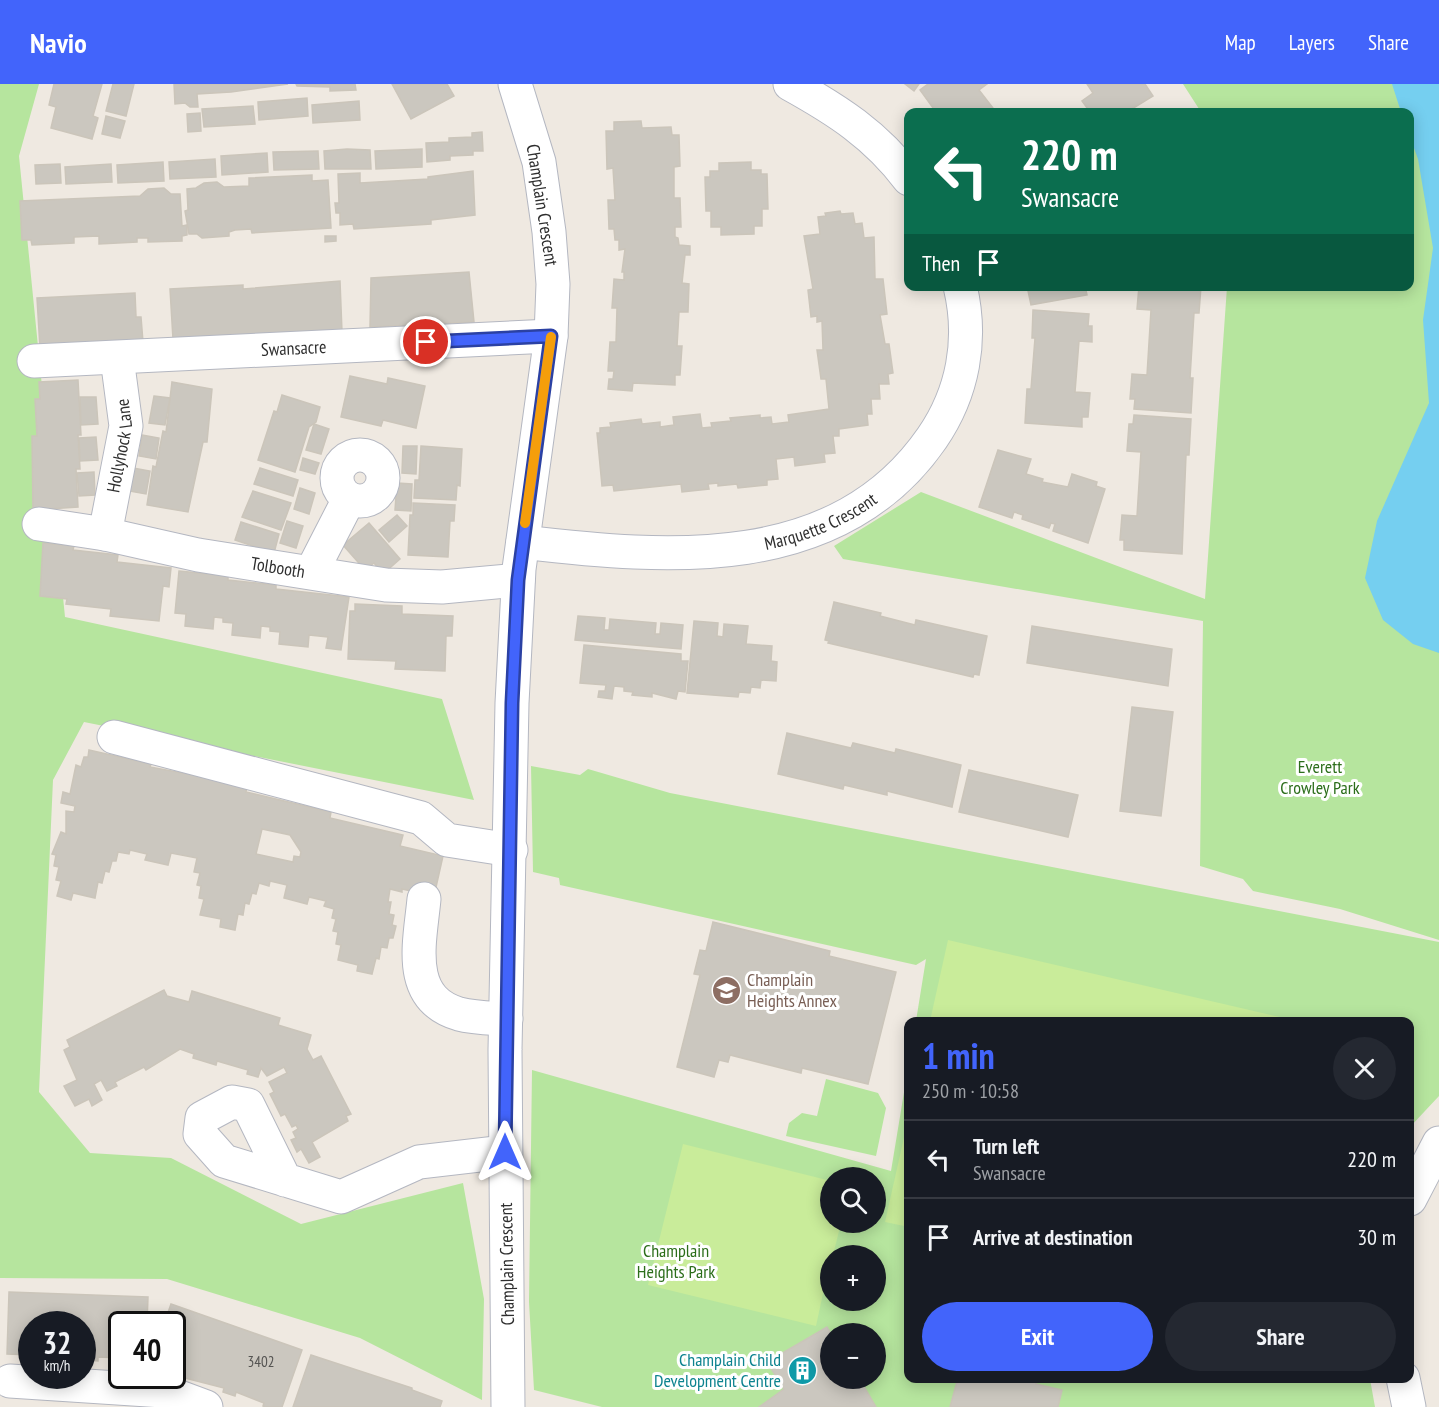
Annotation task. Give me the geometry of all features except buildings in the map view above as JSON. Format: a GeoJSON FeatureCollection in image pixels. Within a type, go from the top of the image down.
{"type":"FeatureCollection","features":[{"type":"Feature","properties":{"kind":"street","name":"Champlain Crescent"},"geometry":{"type":"LineString","coordinates":[[508,1407],[505,1152],[512,703],[518,580],[551,336],[553,284],[549,232],[539,162],[515,84]]}},
{"type":"Feature","properties":{"kind":"street"},"geometry":{"type":"LineString","coordinates":[[790,84],[834,109],[889,151],[904,172]]}},
{"type":"Feature","properties":{"kind":"street","name":"Marquette Crescent"},"geometry":{"type":"LineString","coordinates":[[523,542],[669,555],[720,552],[774,543],[830,524],[880,495],[918,459],[949,414],[965,362],[966,310],[961,291]]}},
{"type":"Feature","properties":{"kind":"street","name":"Swansacre"},"geometry":{"type":"LineString","coordinates":[[34,361],[551,336]]}},
{"type":"Feature","properties":{"kind":"street","name":"Hollyhock Lane"},"geometry":{"type":"LineString","coordinates":[[105,534],[126,426],[117,358]]}},
{"type":"Feature","properties":{"kind":"street"},"geometry":{"type":"LineString","coordinates":[[312,571],[349,499]]}},
{"type":"Feature","properties":{"kind":"street","name":"Tolbooth"},"geometry":{"type":"LineString","coordinates":[[39,524],[105,534],[198,555],[312,571],[386,585],[442,587],[518,580]]}},
{"type":"Feature","properties":{"kind":"street"},"geometry":{"type":"LineString","coordinates":[[114,737],[421,818],[447,840],[511,850]]}},
{"type":"Feature","properties":{"kind":"street"},"geometry":{"type":"LineString","coordinates":[[424,899],[419,954],[421,980],[435,1004],[460,1014],[506,1020]]}},
{"type":"Feature","properties":{"kind":"street"},"geometry":{"type":"LineString","coordinates":[[1414,1191],[1437,1146]]}},
{"type":"Feature","properties":{"kind":"street"},"geometry":{"type":"LineString","coordinates":[[285,1180],[341,1197],[419,1162],[505,1152]]}},
{"type":"Feature","properties":{"kind":"street"},"geometry":{"type":"LineString","coordinates":[[10,1381],[164,1391],[206,1407]]}},
{"type":"Feature","properties":{"kind":"street"},"geometry":{"type":"LineString","coordinates":[[1404,1383],[1409,1407]]}},
{"type":"Feature","properties":{"kind":"green space"},"geometry":{"type":"Polygon","coordinates":[[[0,84],[39,84],[19,156],[65,617],[442,699],[474,800],[84,722],[53,780],[39,1092],[90,1153],[171,1158],[301,1224],[463,1183],[484,1299],[482,1400],[360,1338],[167,1279],[0,1278],[0,84]]]}},
{"type":"Feature","properties":{"kind":"green space","name":"Everett Crowley Park"},"geometry":{"type":"Polygon","coordinates":[[[1183,84],[1439,84],[1439,940],[1340,909],[1253,891],[1243,879],[1200,866],[1203,621],[843,559],[834,546],[921,492],[1205,599],[1227,291],[1414,291],[1414,108],[1198,108],[1183,84]]]}},
{"type":"Feature","properties":{"kind":"green space"},"geometry":{"type":"Polygon","coordinates":[[[531,766],[580,775],[588,769],[670,793],[1439,942],[1439,1096],[1414,1123],[1414,1017],[917,1017],[926,959],[916,965],[560,885],[559,878],[533,872],[531,766]]]}},
{"type":"Feature","properties":{"kind":"green space"},"geometry":{"type":"Polygon","coordinates":[[[948,940],[1280,1017],[931,1017],[948,940]]]}},
{"type":"Feature","properties":{"kind":"green space","name":"Champlain Heights Park"},"geometry":{"type":"Polygon","coordinates":[[[532,1070],[877,1167],[820,1167],[820,1233],[886,1233],[886,1170],[891,1171],[904,1092],[904,1383],[1371,1383],[1375,1407],[602,1407],[534,1390],[529,1302],[532,1070]]]}},
{"type":"Feature","properties":{"kind":"green space"},"geometry":{"type":"Polygon","coordinates":[[[826,1079],[878,1093],[886,1108],[876,1156],[786,1136],[789,1123],[802,1113],[817,1116],[826,1079]]]}},
{"type":"Feature","properties":{"kind":"green space"},"geometry":{"type":"Polygon","coordinates":[[[904,1137],[904,1226],[886,1222],[886,1218],[904,1137]]]}},
{"type":"Feature","properties":{"kind":"green space"},"geometry":{"type":"Polygon","coordinates":[[[683,1144],[820,1178],[820,1233],[838,1233],[836,1245],[820,1245],[820,1307],[816,1326],[648,1285],[683,1144]]]}},
{"type":"Feature","properties":{"kind":"water"},"geometry":{"type":"Polygon","coordinates":[[[1392,84],[1439,84],[1439,653],[1413,644],[1383,620],[1365,578],[1377,521],[1429,403],[1423,320],[1433,248],[1418,159],[1414,148],[1414,108],[1400,108],[1392,84]]]}},
{"type":"Feature","properties":{"kind":"slow traffic"},"geometry":{"type":"LineString","coordinates":[[525,523],[551,337]]}},
{"type":"Feature","properties":{"kind":"place","name":"Champlain Heights Annex"},"geometry":{"type":"Point","coordinates":[726,990]}},
{"type":"Feature","properties":{"kind":"place","name":"Champlain Child Development Centre"},"geometry":{"type":"Point","coordinates":[802,1370]}},
{"type":"Feature","properties":{"kind":"route"},"geometry":{"type":"LineString","coordinates":[[426,342],[551,336],[518,580],[512,703],[505,1152]]}}]}
